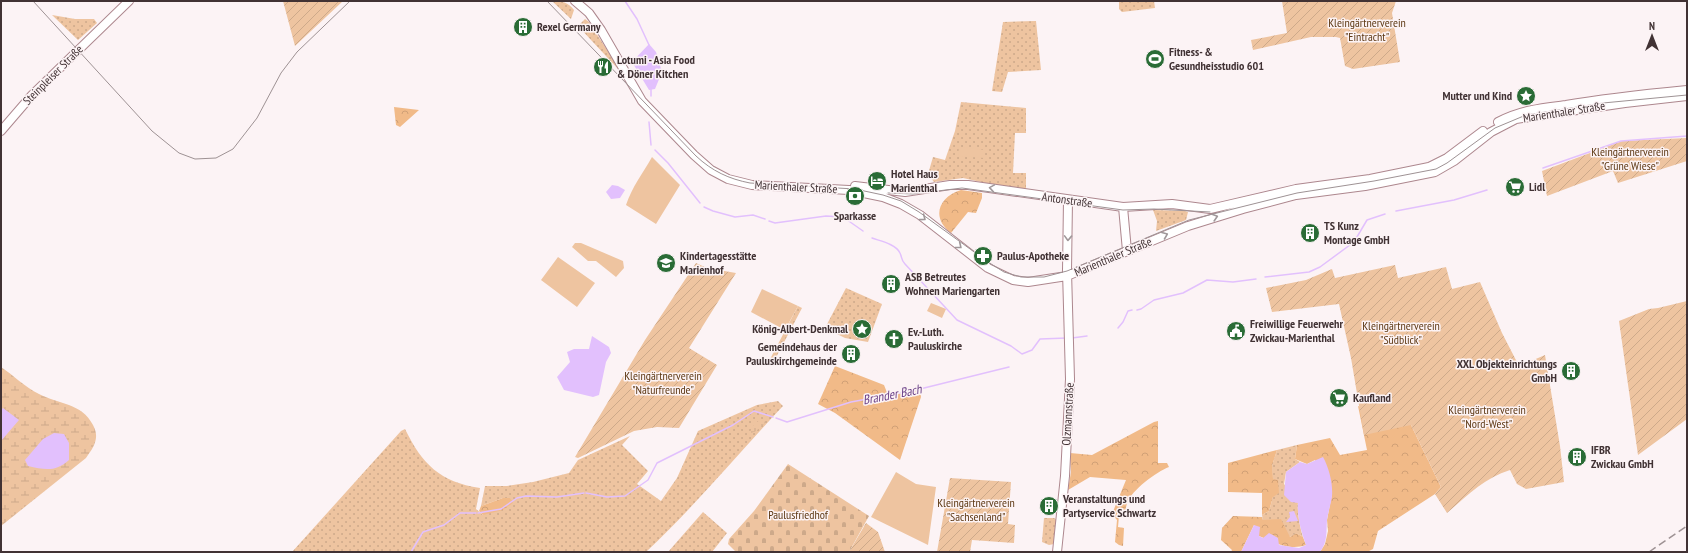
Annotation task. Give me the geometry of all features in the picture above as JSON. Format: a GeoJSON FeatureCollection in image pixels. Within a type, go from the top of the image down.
{"type":"FeatureCollection","features":[{"type":"Feature","properties":{"kind":"main road","name":"Steinpleiser Straße"},"geometry":{"type":"LineString","coordinates":[[1,131],[32,95],[129,1]]}},
{"type":"Feature","properties":{"kind":"main road","name":"Marienthaler Straße"},"geometry":{"type":"LineString","coordinates":[[575,1],[589,12],[642,101],[694,156],[715,173],[728,179],[752,185],[858,191],[883,197],[901,204],[944,232],[950,239],[988,268],[1013,280],[1037,282],[1067,276],[1188,226],[1296,195],[1365,186],[1435,172],[1454,162],[1491,132],[1505,124],[1526,116],[1687,96]]}},
{"type":"Feature","properties":{"kind":"main road","name":"Marienthaler Straße"},"geometry":{"type":"LineString","coordinates":[[607,40],[622,60],[648,101],[695,150],[722,171],[738,177],[754,180],[853,185],[892,191]]}},
{"type":"Feature","properties":{"kind":"main road","name":"Marienthaler Straße"},"geometry":{"type":"LineString","coordinates":[[1242,203],[1296,189],[1370,179],[1429,167],[1447,158],[1495,123],[1522,111],[1603,99],[1687,90]]}},
{"type":"Feature","properties":{"kind":"main road","name":"Antonstraße"},"geometry":{"type":"LineString","coordinates":[[892,191],[905,192],[950,185],[968,185],[1123,207],[1172,204],[1210,209],[1242,203]]}},
{"type":"Feature","properties":{"kind":"main road"},"geometry":{"type":"LineString","coordinates":[[901,204],[901,196],[905,192]]}},
{"type":"Feature","properties":{"kind":"main road","name":"Olzmannstraße"},"geometry":{"type":"LineString","coordinates":[[1057,552],[1065,479],[1070,379],[1067,276],[1068,200]]}},
{"type":"Feature","properties":{"kind":"main road"},"geometry":{"type":"LineString","coordinates":[[1123,207],[1127,251]]}},
{"type":"Feature","properties":{"kind":"green space"},"geometry":{"type":"Polygon","coordinates":[[[283,1],[343,1],[295,46],[283,1]]]}},
{"type":"Feature","properties":{"kind":"green space"},"geometry":{"type":"Polygon","coordinates":[[[552,1],[564,2],[572,7],[574,10],[571,19],[552,1]]]}},
{"type":"Feature","properties":{"kind":"green space"},"geometry":{"type":"Polygon","coordinates":[[[1119,1],[1154,1],[1155,8],[1122,12],[1119,9],[1119,1]]]}},
{"type":"Feature","properties":{"kind":"green space","name":"Kleingärtnerverein \"Eintracht\""},"geometry":{"type":"Polygon","coordinates":[[[1282,1],[1396,1],[1392,13],[1400,62],[1353,69],[1345,66],[1340,38],[1336,37],[1311,37],[1253,50],[1251,40],[1287,33],[1282,1]]]}},
{"type":"Feature","properties":{"kind":"green space"},"geometry":{"type":"Polygon","coordinates":[[[52,15],[75,19],[94,19],[97,23],[78,40],[52,15]]]}},
{"type":"Feature","properties":{"kind":"green space"},"geometry":{"type":"Polygon","coordinates":[[[585,19],[589,22],[620,70],[578,26],[585,19]]]}},
{"type":"Feature","properties":{"kind":"green space"},"geometry":{"type":"Polygon","coordinates":[[[1036,21],[1041,70],[1008,72],[1002,92],[992,91],[1003,22],[1036,21]]]}},
{"type":"Feature","properties":{"kind":"green space"},"geometry":{"type":"Polygon","coordinates":[[[961,102],[1026,108],[1026,133],[1015,133],[1013,173],[1026,173],[1026,192],[963,178],[934,182],[928,174],[933,157],[945,160],[955,131],[961,102]]]}},
{"type":"Feature","properties":{"kind":"green space"},"geometry":{"type":"Polygon","coordinates":[[[394,107],[419,110],[400,127],[396,125],[394,107]]]}},
{"type":"Feature","properties":{"kind":"green space","name":"Kleingärtnerverein \"Grüne Wiese\""},"geometry":{"type":"Polygon","coordinates":[[[1687,138],[1687,161],[1618,183],[1613,171],[1547,196],[1542,171],[1622,141],[1687,138]]]}},
{"type":"Feature","properties":{"kind":"green space"},"geometry":{"type":"Polygon","coordinates":[[[959,147],[985,150],[985,158],[958,156],[959,147]]]}},
{"type":"Feature","properties":{"kind":"green space"},"geometry":{"type":"Polygon","coordinates":[[[652,157],[680,185],[656,224],[626,205],[634,186],[652,157]]]}},
{"type":"Feature","properties":{"kind":"green space"},"geometry":{"type":"Polygon","coordinates":[[[961,190],[982,193],[982,198],[976,213],[968,212],[951,233],[941,221],[939,215],[940,208],[942,203],[947,198],[953,193],[961,190]]]}},
{"type":"Feature","properties":{"kind":"green space"},"geometry":{"type":"Polygon","coordinates":[[[1153,210],[1188,212],[1186,220],[1156,231],[1157,221],[1153,210]]]}},
{"type":"Feature","properties":{"kind":"green space"},"geometry":{"type":"Polygon","coordinates":[[[575,243],[581,243],[623,261],[624,268],[616,277],[596,261],[588,261],[572,247],[575,243]]]}},
{"type":"Feature","properties":{"kind":"green space"},"geometry":{"type":"Polygon","coordinates":[[[558,257],[595,283],[577,307],[541,280],[558,257]]]}},
{"type":"Feature","properties":{"kind":"green space","name":"Kleingärtnerverein \"Naturfreunde\""},"geometry":{"type":"Polygon","coordinates":[[[696,263],[707,268],[736,273],[689,348],[717,365],[679,428],[657,427],[634,431],[578,458],[575,457],[645,340],[696,263]]]}},
{"type":"Feature","properties":{"kind":"green space"},"geometry":{"type":"Polygon","coordinates":[[[1395,265],[1398,278],[1446,267],[1452,289],[1480,282],[1502,333],[1519,366],[1545,355],[1560,446],[1564,482],[1526,489],[1517,484],[1510,470],[1501,473],[1484,483],[1447,513],[1435,494],[1441,487],[1411,425],[1364,435],[1351,358],[1339,304],[1272,312],[1266,288],[1306,280],[1332,269],[1335,278],[1395,265]]]}},
{"type":"Feature","properties":{"kind":"green space"},"geometry":{"type":"Polygon","coordinates":[[[846,288],[882,304],[868,342],[845,338],[825,328],[846,288]]]}},
{"type":"Feature","properties":{"kind":"green space"},"geometry":{"type":"Polygon","coordinates":[[[762,289],[798,306],[785,330],[751,312],[762,289]]]}},
{"type":"Feature","properties":{"kind":"green space"},"geometry":{"type":"Polygon","coordinates":[[[1687,301],[1687,419],[1638,455],[1619,321],[1649,309],[1687,301]]]}},
{"type":"Feature","properties":{"kind":"green space"},"geometry":{"type":"Polygon","coordinates":[[[931,303],[946,309],[942,318],[927,311],[931,303]]]}},
{"type":"Feature","properties":{"kind":"green space"},"geometry":{"type":"Polygon","coordinates":[[[798,306],[802,308],[772,365],[768,363],[798,306]]]}},
{"type":"Feature","properties":{"kind":"green space"},"geometry":{"type":"Polygon","coordinates":[[[835,366],[884,385],[888,395],[920,391],[921,397],[900,460],[835,413],[818,404],[835,366]]]}},
{"type":"Feature","properties":{"kind":"green space"},"geometry":{"type":"Polygon","coordinates":[[[1,367],[34,391],[83,412],[93,425],[96,438],[94,446],[86,458],[1,526],[1,367]]]}},
{"type":"Feature","properties":{"kind":"green space"},"geometry":{"type":"Polygon","coordinates":[[[778,401],[783,406],[699,499],[646,552],[292,552],[401,431],[405,429],[418,452],[434,469],[443,476],[454,481],[480,488],[476,509],[483,515],[503,498],[481,506],[485,486],[507,486],[533,482],[569,473],[578,460],[630,436],[622,445],[648,471],[637,484],[661,501],[677,478],[698,431],[757,405],[778,401]]]}},
{"type":"Feature","properties":{"kind":"green space"},"geometry":{"type":"Polygon","coordinates":[[[1358,406],[1411,425],[1441,487],[1435,494],[1378,531],[1373,549],[1367,552],[1320,552],[1325,544],[1328,531],[1327,520],[1332,494],[1315,460],[1307,464],[1295,459],[1297,445],[1330,438],[1340,455],[1367,450],[1358,406]]]}},
{"type":"Feature","properties":{"kind":"green space"},"geometry":{"type":"Polygon","coordinates":[[[760,420],[764,421],[765,423],[756,431],[749,434],[754,424],[760,420]]]}},
{"type":"Feature","properties":{"kind":"green space"},"geometry":{"type":"Polygon","coordinates":[[[1158,421],[1158,463],[1167,463],[1169,467],[1145,482],[1130,498],[1127,503],[1124,516],[1119,516],[1118,527],[1124,528],[1123,546],[1119,545],[1115,542],[1117,520],[1112,514],[1126,480],[1090,477],[1068,490],[1071,472],[1070,453],[1092,455],[1158,421]]]}},
{"type":"Feature","properties":{"kind":"green space"},"geometry":{"type":"Polygon","coordinates":[[[1297,445],[1295,459],[1300,462],[1286,472],[1284,484],[1298,502],[1299,520],[1303,537],[1296,533],[1290,537],[1263,520],[1262,515],[1269,511],[1273,497],[1272,466],[1277,450],[1297,445]]]}},
{"type":"Feature","properties":{"kind":"green space"},"geometry":{"type":"Polygon","coordinates":[[[1277,450],[1272,466],[1273,479],[1278,480],[1279,493],[1273,497],[1269,511],[1262,515],[1262,493],[1228,492],[1228,463],[1277,450]]]}},
{"type":"Feature","properties":{"kind":"green space","name":"Paulusfriedhof"},"geometry":{"type":"Polygon","coordinates":[[[788,464],[869,516],[849,552],[736,552],[728,544],[729,539],[754,511],[788,464]]]}},
{"type":"Feature","properties":{"kind":"green space"},"geometry":{"type":"Polygon","coordinates":[[[896,472],[916,484],[936,487],[928,545],[871,517],[896,472]]]}},
{"type":"Feature","properties":{"kind":"green space","name":"Kleingärtnerverein \"Sachsenland\""},"geometry":{"type":"Polygon","coordinates":[[[950,478],[1011,482],[1008,524],[1015,525],[1014,543],[972,540],[970,552],[937,552],[950,478]]]}},
{"type":"Feature","properties":{"kind":"green space"},"geometry":{"type":"Polygon","coordinates":[[[503,498],[510,498],[513,503],[503,510],[483,515],[479,511],[481,506],[503,498]]]}},
{"type":"Feature","properties":{"kind":"green space"},"geometry":{"type":"Polygon","coordinates":[[[703,512],[727,533],[712,552],[668,552],[703,512]]]}},
{"type":"Feature","properties":{"kind":"green space"},"geometry":{"type":"Polygon","coordinates":[[[1233,516],[1262,517],[1263,520],[1281,519],[1290,537],[1296,533],[1303,537],[1306,545],[1294,547],[1276,543],[1259,536],[1254,525],[1241,552],[1231,552],[1232,550],[1221,540],[1222,528],[1233,516]]]}},
{"type":"Feature","properties":{"kind":"green space"},"geometry":{"type":"Polygon","coordinates":[[[1044,518],[1054,518],[1057,520],[1054,544],[1049,545],[1042,542],[1044,518]]]}},
{"type":"Feature","properties":{"kind":"green space"},"geometry":{"type":"Polygon","coordinates":[[[866,523],[878,532],[885,552],[849,552],[866,523]]]}},
{"type":"Feature","properties":{"kind":"shaded area"},"geometry":{"type":"Polygon","coordinates":[[[649,44],[656,52],[662,72],[655,89],[649,90],[632,62],[649,44]]]}},
{"type":"Feature","properties":{"kind":"shaded area"},"geometry":{"type":"Polygon","coordinates":[[[612,185],[618,186],[625,190],[620,198],[611,199],[606,192],[612,185]]]}},
{"type":"Feature","properties":{"kind":"shaded area"},"geometry":{"type":"Polygon","coordinates":[[[592,336],[609,347],[611,353],[606,362],[599,395],[593,397],[564,390],[557,377],[570,362],[567,352],[574,349],[589,349],[592,336]]]}},
{"type":"Feature","properties":{"kind":"shaded area"},"geometry":{"type":"Polygon","coordinates":[[[3,408],[19,420],[1,441],[1,410],[3,408]]]}},
{"type":"Feature","properties":{"kind":"shaded area"},"geometry":{"type":"Polygon","coordinates":[[[54,433],[64,434],[69,443],[69,460],[60,467],[50,469],[28,466],[25,460],[43,439],[54,433]]]}},
{"type":"Feature","properties":{"kind":"shaded area"},"geometry":{"type":"Polygon","coordinates":[[[1323,457],[1330,476],[1332,496],[1325,540],[1323,548],[1320,552],[1241,552],[1254,525],[1260,527],[1259,536],[1263,538],[1269,533],[1278,538],[1279,545],[1299,548],[1306,545],[1298,514],[1298,503],[1291,502],[1284,495],[1286,472],[1300,462],[1307,464],[1323,457]]]}},
{"type":"Feature","properties":{"kind":"shaded area"},"geometry":{"type":"Polygon","coordinates":[[[1294,511],[1298,521],[1286,522],[1290,517],[1289,512],[1294,511]]]}},
{"type":"Feature","properties":{"kind":"waterway"},"geometry":{"type":"LineString","coordinates":[[625,1],[637,19],[649,45]]}},
{"type":"Feature","properties":{"kind":"waterway"},"geometry":{"type":"LineString","coordinates":[[651,88],[651,96]]}},
{"type":"Feature","properties":{"kind":"waterway"},"geometry":{"type":"LineString","coordinates":[[649,122],[651,145]]}},
{"type":"Feature","properties":{"kind":"waterway"},"geometry":{"type":"LineString","coordinates":[[1543,168],[1621,141],[1687,136]]}},
{"type":"Feature","properties":{"kind":"waterway"},"geometry":{"type":"LineString","coordinates":[[655,150],[668,163],[700,203]]}},
{"type":"Feature","properties":{"kind":"waterway"},"geometry":{"type":"LineString","coordinates":[[1396,211],[1454,200],[1487,190]]}},
{"type":"Feature","properties":{"kind":"waterway"},"geometry":{"type":"LineString","coordinates":[[704,207],[735,217],[753,215],[765,219]]}},
{"type":"Feature","properties":{"kind":"waterway"},"geometry":{"type":"LineString","coordinates":[[1265,277],[1309,272],[1320,267],[1354,242],[1367,220],[1385,214]]}},
{"type":"Feature","properties":{"kind":"waterway"},"geometry":{"type":"LineString","coordinates":[[769,221],[775,223],[826,216],[843,217],[863,231]]}},
{"type":"Feature","properties":{"kind":"waterway"},"geometry":{"type":"LineString","coordinates":[[872,238],[895,247],[900,253],[904,263],[957,320],[1011,346],[1022,354],[1032,350],[1040,339],[1067,338]]}},
{"type":"Feature","properties":{"kind":"waterway"},"geometry":{"type":"LineString","coordinates":[[1137,310],[1154,300],[1183,293],[1207,280],[1233,282],[1256,279]]}},
{"type":"Feature","properties":{"kind":"waterway"},"geometry":{"type":"LineString","coordinates":[[1118,328],[1123,322],[1128,311],[1132,310]]}},
{"type":"Feature","properties":{"kind":"waterway"},"geometry":{"type":"LineString","coordinates":[[1072,338],[1087,336]]}},
{"type":"Feature","properties":{"kind":"waterway","name":"Brander Bach"},"geometry":{"type":"LineString","coordinates":[[776,418],[787,422],[851,402],[916,390],[1009,367]]}},
{"type":"Feature","properties":{"kind":"waterway","name":"Brander Bach"},"geometry":{"type":"LineString","coordinates":[[586,493],[607,497],[625,496],[648,480],[657,463],[733,425],[754,411],[773,417]]}},
{"type":"Feature","properties":{"kind":"waterway","name":"Brander Bach"},"geometry":{"type":"LineString","coordinates":[[478,513],[501,509],[517,498],[526,496],[557,497],[584,493]]}},
{"type":"Feature","properties":{"kind":"waterway","name":"Brander Bach"},"geometry":{"type":"LineString","coordinates":[[411,552],[423,532],[444,525],[460,513],[476,513]]}},
{"type":"Feature","properties":{"kind":"tram line"},"geometry":{"type":"LineString","coordinates":[[33,1],[152,131],[179,153],[195,159],[216,158],[233,149],[257,118],[281,73],[297,52],[350,1]]}},
{"type":"Feature","properties":{"kind":"tram line"},"geometry":{"type":"LineString","coordinates":[[547,1],[696,156],[715,170],[728,177],[750,183],[855,189],[883,195],[901,201],[919,212],[988,262],[1004,272],[1021,277],[1044,277],[1067,271],[1189,220],[1297,193],[1374,181],[1436,169],[1447,163],[1495,128],[1526,115],[1603,103],[1687,95]]}},
{"type":"Feature","properties":{"kind":"tram line"},"geometry":{"type":"LineString","coordinates":[[888,193],[913,194],[962,188],[1123,210],[1154,209],[1210,212]]}},
{"type":"Feature","properties":{"kind":"railway"},"geometry":{"type":"LineString","coordinates":[[1649,552],[1687,526]]}},
{"type":"Feature","properties":{"kind":"place","name":"Rexel Germany"},"geometry":{"type":"Point","coordinates":[523,27]}},
{"type":"Feature","properties":{"kind":"place","name":"Fitness- & Gesundheisstudio 601"},"geometry":{"type":"Point","coordinates":[1155,59]}},
{"type":"Feature","properties":{"kind":"place","name":"Lotumi - Asia Food & Döner Kitchen"},"geometry":{"type":"Point","coordinates":[603,67]}},
{"type":"Feature","properties":{"kind":"place","name":"Mutter und Kind"},"geometry":{"type":"Point","coordinates":[1526,96]}},
{"type":"Feature","properties":{"kind":"place","name":"Hotel Haus Marienthal"},"geometry":{"type":"Point","coordinates":[877,181]}},
{"type":"Feature","properties":{"kind":"place","name":"Lidl"},"geometry":{"type":"Point","coordinates":[1515,187]}},
{"type":"Feature","properties":{"kind":"place","name":"Sparkasse"},"geometry":{"type":"Point","coordinates":[855,196]}},
{"type":"Feature","properties":{"kind":"place","name":"TS Kunz Montage GmbH"},"geometry":{"type":"Point","coordinates":[1310,233]}},
{"type":"Feature","properties":{"kind":"place","name":"Paulus-Apotheke"},"geometry":{"type":"Point","coordinates":[983,256]}},
{"type":"Feature","properties":{"kind":"place","name":"Kindertagesstätte Marienhof"},"geometry":{"type":"Point","coordinates":[666,263]}},
{"type":"Feature","properties":{"kind":"place","name":"ASB Betreutes Wohnen Mariengarten"},"geometry":{"type":"Point","coordinates":[891,284]}},
{"type":"Feature","properties":{"kind":"place","name":"König-Albert-Denkmal"},"geometry":{"type":"Point","coordinates":[862,329]}},
{"type":"Feature","properties":{"kind":"place","name":"Freiwillige Feuerwehr Zwickau-Marienthal"},"geometry":{"type":"Point","coordinates":[1236,331]}},
{"type":"Feature","properties":{"kind":"place","name":"Ev.-Luth. Pauluskirche"},"geometry":{"type":"Point","coordinates":[894,339]}},
{"type":"Feature","properties":{"kind":"place","name":"Gemeindehaus der Pauluskirchgemeinde"},"geometry":{"type":"Point","coordinates":[851,354]}},
{"type":"Feature","properties":{"kind":"place","name":"XXL Objekteinrichtungs GmbH"},"geometry":{"type":"Point","coordinates":[1571,371]}},
{"type":"Feature","properties":{"kind":"place","name":"Kaufland"},"geometry":{"type":"Point","coordinates":[1339,398]}},
{"type":"Feature","properties":{"kind":"place","name":"IFBR Zwickau GmbH"},"geometry":{"type":"Point","coordinates":[1577,457]}},
{"type":"Feature","properties":{"kind":"place","name":"Veranstaltungs und Partyservice Schwartz"},"geometry":{"type":"Point","coordinates":[1049,506]}},
{"type":"Feature","properties":{"kind":"park label","name":"Kleingärtnerverein \"Südblick\""},"geometry":{"type":"Point","coordinates":[1401,333]}},
{"type":"Feature","properties":{"kind":"park label","name":"Kleingärtnerverein \"Nord-West\""},"geometry":{"type":"Point","coordinates":[1487,417]}}]}
